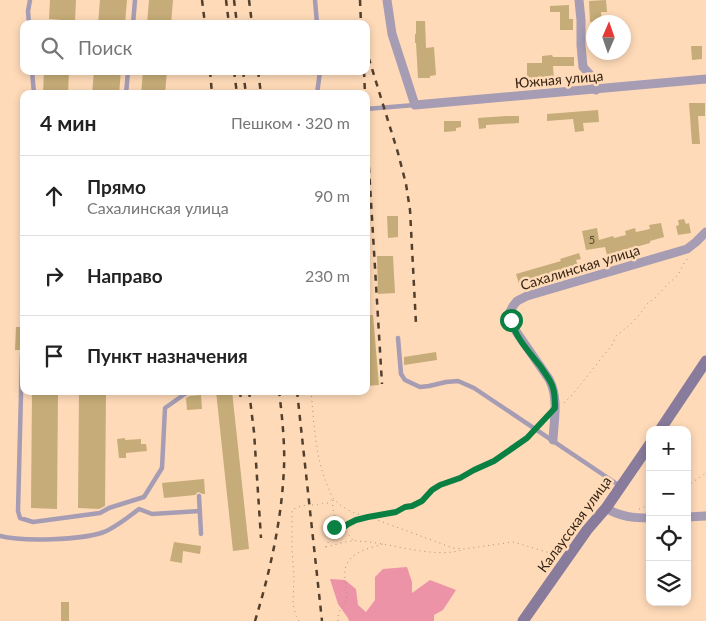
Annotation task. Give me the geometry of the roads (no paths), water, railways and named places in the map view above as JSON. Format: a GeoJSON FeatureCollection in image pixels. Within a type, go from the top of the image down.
{"type":"FeatureCollection","features":[{"type":"Feature","properties":{"kind":"street"},"geometry":{"type":"LineString","coordinates":[[387,0],[392,34],[415,104]]}},
{"type":"Feature","properties":{"kind":"street"},"geometry":{"type":"LineString","coordinates":[[579,0],[583,67],[594,79],[596,90]]}},
{"type":"Feature","properties":{"kind":"street","name":"Южная улица"},"geometry":{"type":"LineString","coordinates":[[415,104],[706,80]]}},
{"type":"Feature","properties":{"kind":"street","name":"Сахалинская улица"},"geometry":{"type":"LineString","coordinates":[[553,440],[555,408],[553,386],[513,327],[510,312],[513,306],[517,301],[527,296],[687,249],[706,232]]}},
{"type":"Feature","properties":{"kind":"street"},"geometry":{"type":"LineString","coordinates":[[663,426],[706,361]]}},
{"type":"Feature","properties":{"kind":"street","name":"Калаусская улица"},"geometry":{"type":"LineString","coordinates":[[523,621],[646,450]]}},
{"type":"Feature","properties":{"kind":"street"},"geometry":{"type":"LineString","coordinates":[[606,508],[615,514],[634,518],[646,518]]}},
{"type":"Feature","properties":{"kind":"street"},"geometry":{"type":"LineString","coordinates":[[691,517],[706,516]]}},
{"type":"Feature","properties":{"kind":"lane"},"geometry":{"type":"LineString","coordinates":[[29,20],[30,0]]}},
{"type":"Feature","properties":{"kind":"lane"},"geometry":{"type":"LineString","coordinates":[[133,20],[135,0]]}},
{"type":"Feature","properties":{"kind":"lane"},"geometry":{"type":"LineString","coordinates":[[315,0],[317,20]]}},
{"type":"Feature","properties":{"kind":"lane"},"geometry":{"type":"LineString","coordinates":[[32,75],[34,90]]}},
{"type":"Feature","properties":{"kind":"lane"},"geometry":{"type":"LineString","coordinates":[[126,90],[128,75]]}},
{"type":"Feature","properties":{"kind":"lane"},"geometry":{"type":"LineString","coordinates":[[318,90],[319,75]]}},
{"type":"Feature","properties":{"kind":"lane"},"geometry":{"type":"LineString","coordinates":[[370,109],[415,104]]}},
{"type":"Feature","properties":{"kind":"lane"},"geometry":{"type":"LineString","coordinates":[[398,338],[401,374],[405,380],[420,387],[458,381],[474,388],[621,486]]}},
{"type":"Feature","properties":{"kind":"lane"},"geometry":{"type":"LineString","coordinates":[[21,395],[18,511],[20,518],[33,522],[100,513],[109,508],[144,497],[162,468],[165,408],[183,395]]}},
{"type":"Feature","properties":{"kind":"lane"},"geometry":{"type":"LineString","coordinates":[[199,496],[201,534]]}},
{"type":"Feature","properties":{"kind":"lane"},"geometry":{"type":"LineString","coordinates":[[0,536],[35,539],[76,537],[104,532],[139,509],[152,514],[200,511]]}},
{"type":"Feature","properties":{"kind":"railway"},"geometry":{"type":"LineString","coordinates":[[202,0],[204,20]]}},
{"type":"Feature","properties":{"kind":"railway"},"geometry":{"type":"LineString","coordinates":[[226,0],[228,20]]}},
{"type":"Feature","properties":{"kind":"railway"},"geometry":{"type":"LineString","coordinates":[[234,0],[236,20]]}},
{"type":"Feature","properties":{"kind":"railway"},"geometry":{"type":"LineString","coordinates":[[249,0],[252,20]]}},
{"type":"Feature","properties":{"kind":"railway"},"geometry":{"type":"LineString","coordinates":[[360,0],[361,20]]}},
{"type":"Feature","properties":{"kind":"railway"},"geometry":{"type":"LineString","coordinates":[[370,62],[406,184],[410,210],[416,324]]}},
{"type":"Feature","properties":{"kind":"railway"},"geometry":{"type":"LineString","coordinates":[[210,75],[212,90]]}},
{"type":"Feature","properties":{"kind":"railway"},"geometry":{"type":"LineString","coordinates":[[235,75],[236,90]]}},
{"type":"Feature","properties":{"kind":"railway"},"geometry":{"type":"LineString","coordinates":[[244,75],[245,90]]}},
{"type":"Feature","properties":{"kind":"railway"},"geometry":{"type":"LineString","coordinates":[[259,75],[260,90]]}},
{"type":"Feature","properties":{"kind":"railway"},"geometry":{"type":"LineString","coordinates":[[364,75],[365,90]]}},
{"type":"Feature","properties":{"kind":"railway"},"geometry":{"type":"LineString","coordinates":[[370,185],[382,384]]}},
{"type":"Feature","properties":{"kind":"railway"},"geometry":{"type":"LineString","coordinates":[[240,395],[241,401]]}},
{"type":"Feature","properties":{"kind":"railway"},"geometry":{"type":"LineString","coordinates":[[249,395],[254,432],[261,538]]}},
{"type":"Feature","properties":{"kind":"railway"},"geometry":{"type":"LineString","coordinates":[[255,621],[266,584],[281,506],[284,449],[279,395]]}},
{"type":"Feature","properties":{"kind":"railway"},"geometry":{"type":"LineString","coordinates":[[297,395],[322,621]]}}]}
